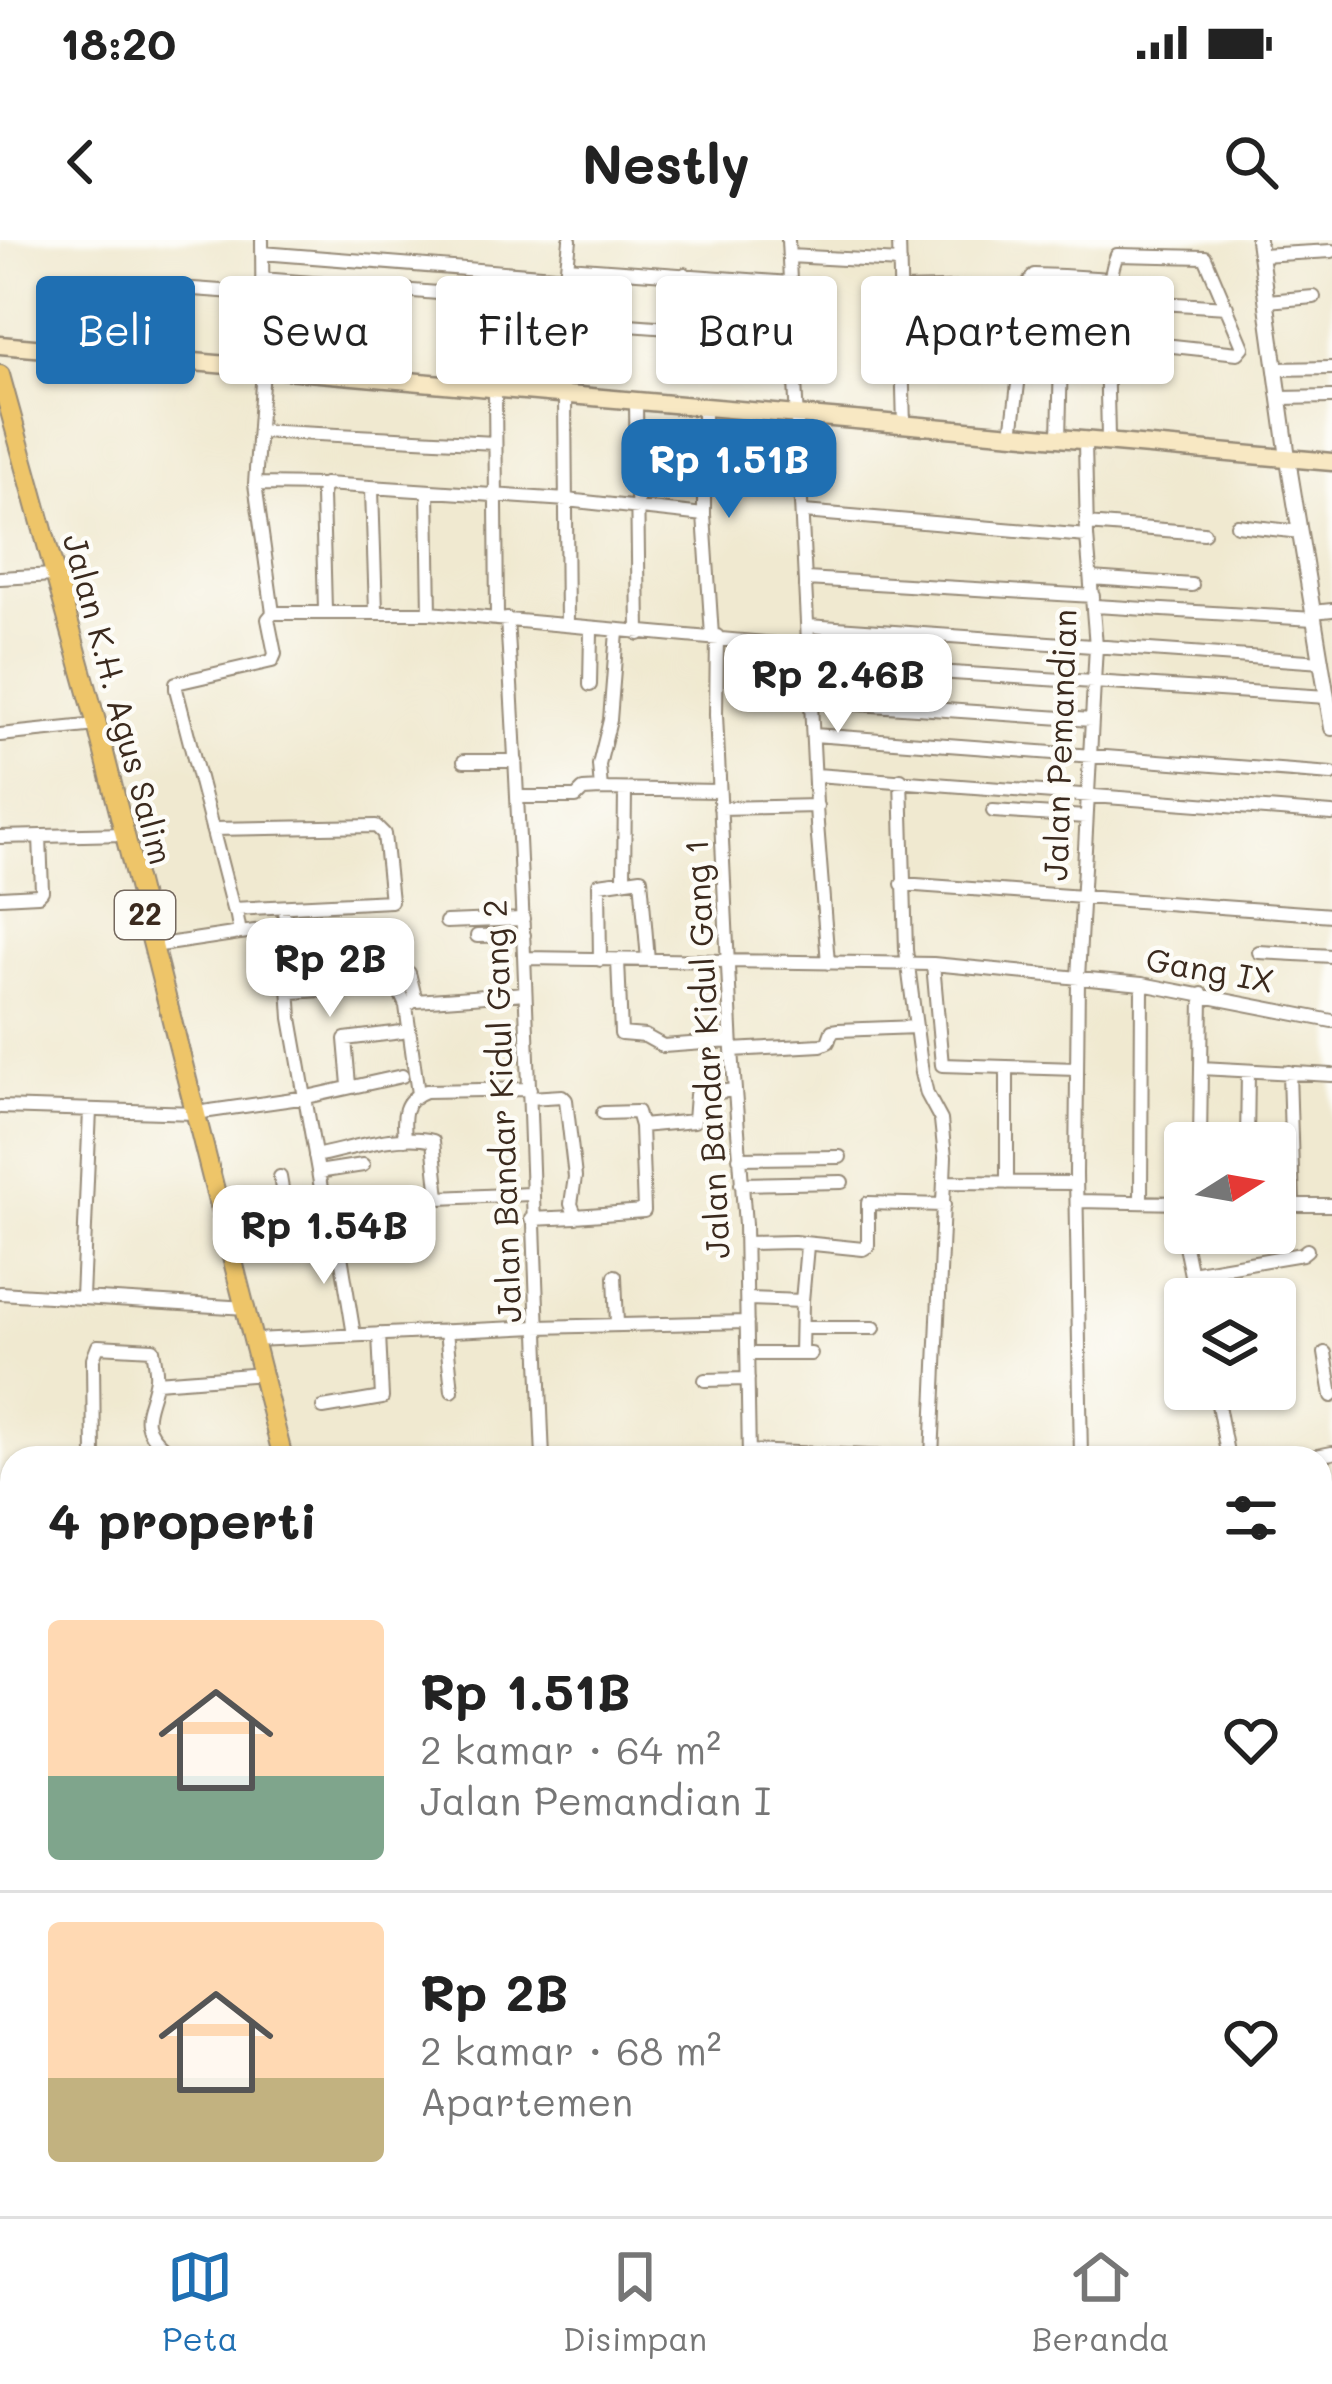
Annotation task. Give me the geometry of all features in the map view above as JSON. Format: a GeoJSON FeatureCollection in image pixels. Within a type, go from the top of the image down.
{"type":"FeatureCollection","features":[{"type":"Feature","properties":{"kind":"highway","name":"Jalan K.H. Agus Salim"},"geometry":{"type":"LineString","coordinates":[[0,374],[97,725],[281,1446]]}},
{"type":"Feature","properties":{"kind":"main road"},"geometry":{"type":"LineString","coordinates":[[0,345],[36,348]]}},
{"type":"Feature","properties":{"kind":"main road"},"geometry":{"type":"LineString","coordinates":[[412,382],[1332,462]]}},
{"type":"Feature","properties":{"kind":"street"},"geometry":{"type":"LineString","coordinates":[[566,276],[570,240]]}},
{"type":"Feature","properties":{"kind":"street"},"geometry":{"type":"LineString","coordinates":[[788,240],[790,276]]}},
{"type":"Feature","properties":{"kind":"street"},"geometry":{"type":"LineString","coordinates":[[899,240],[900,276]]}},
{"type":"Feature","properties":{"kind":"street"},"geometry":{"type":"LineString","coordinates":[[262,247],[567,272],[709,276]]}},
{"type":"Feature","properties":{"kind":"street"},"geometry":{"type":"LineString","coordinates":[[1332,251],[1259,248],[1332,728]]}},
{"type":"Feature","properties":{"kind":"street"},"geometry":{"type":"LineString","coordinates":[[1111,276],[1114,257],[1119,254],[1207,259],[1243,347],[1238,352],[1174,345]]}},
{"type":"Feature","properties":{"kind":"street"},"geometry":{"type":"LineString","coordinates":[[789,256],[900,262]]}},
{"type":"Feature","properties":{"kind":"street"},"geometry":{"type":"LineString","coordinates":[[1034,276],[1063,276]]}},
{"type":"Feature","properties":{"kind":"street"},"geometry":{"type":"LineString","coordinates":[[1267,301],[1314,297]]}},
{"type":"Feature","properties":{"kind":"street"},"geometry":{"type":"LineString","coordinates":[[1174,303],[1227,307]]}},
{"type":"Feature","properties":{"kind":"street"},"geometry":{"type":"LineString","coordinates":[[1276,369],[1332,368]]}},
{"type":"Feature","properties":{"kind":"street"},"geometry":{"type":"LineString","coordinates":[[262,384],[255,484],[273,613]]}},
{"type":"Feature","properties":{"kind":"street"},"geometry":{"type":"LineString","coordinates":[[559,384],[567,500],[567,625]]}},
{"type":"Feature","properties":{"kind":"street"},"geometry":{"type":"LineString","coordinates":[[794,384],[828,963]]}},
{"type":"Feature","properties":{"kind":"street"},"geometry":{"type":"LineString","coordinates":[[903,384],[904,426]]}},
{"type":"Feature","properties":{"kind":"street"},"geometry":{"type":"LineString","coordinates":[[1012,435],[1018,384]]}},
{"type":"Feature","properties":{"kind":"street"},"geometry":{"type":"LineString","coordinates":[[1059,439],[1060,384]]}},
{"type":"Feature","properties":{"kind":"street"},"geometry":{"type":"LineString","coordinates":[[1108,384],[1108,443]]}},
{"type":"Feature","properties":{"kind":"street","name":"Jalan Bandar Kidul Gang 2"},"geometry":{"type":"LineString","coordinates":[[495,390],[502,618],[518,797],[542,1446]]}},
{"type":"Feature","properties":{"kind":"street"},"geometry":{"type":"LineString","coordinates":[[1280,398],[1332,397]]}},
{"type":"Feature","properties":{"kind":"street"},"geometry":{"type":"LineString","coordinates":[[636,402],[639,634]]}},
{"type":"Feature","properties":{"kind":"street","name":"Jalan Bandar Kidul Gang 1"},"geometry":{"type":"LineString","coordinates":[[704,408],[704,515],[715,636],[734,1090],[746,1243],[749,1446]]}},
{"type":"Feature","properties":{"kind":"street"},"geometry":{"type":"LineString","coordinates":[[259,431],[495,443]]}},
{"type":"Feature","properties":{"kind":"street","name":"Jalan Pemandian"},"geometry":{"type":"LineString","coordinates":[[1081,1446],[1078,978],[1096,646],[1086,530],[1085,442]]}},
{"type":"Feature","properties":{"kind":"street"},"geometry":{"type":"LineString","coordinates":[[255,484],[567,500],[704,515]]}},
{"type":"Feature","properties":{"kind":"street"},"geometry":{"type":"LineString","coordinates":[[324,485],[325,610]]}},
{"type":"Feature","properties":{"kind":"street"},"geometry":{"type":"LineString","coordinates":[[372,490],[376,611]]}},
{"type":"Feature","properties":{"kind":"street"},"geometry":{"type":"LineString","coordinates":[[428,492],[430,614]]}},
{"type":"Feature","properties":{"kind":"street"},"geometry":{"type":"LineString","coordinates":[[804,512],[1204,533]]}},
{"type":"Feature","properties":{"kind":"street"},"geometry":{"type":"LineString","coordinates":[[1237,525],[1300,532]]}},
{"type":"Feature","properties":{"kind":"street"},"geometry":{"type":"LineString","coordinates":[[0,578],[54,575]]}},
{"type":"Feature","properties":{"kind":"street"},"geometry":{"type":"LineString","coordinates":[[1090,578],[1192,585]]}},
{"type":"Feature","properties":{"kind":"street"},"geometry":{"type":"LineString","coordinates":[[806,579],[1314,615],[1332,610]]}},
{"type":"Feature","properties":{"kind":"street"},"geometry":{"type":"LineString","coordinates":[[240,933],[176,683],[272,662],[275,654],[268,619],[273,613],[376,611],[502,618],[591,631],[715,636],[809,647]]}},
{"type":"Feature","properties":{"kind":"street"},"geometry":{"type":"LineString","coordinates":[[808,626],[1322,662]]}},
{"type":"Feature","properties":{"kind":"street"},"geometry":{"type":"LineString","coordinates":[[590,685],[591,631]]}},
{"type":"Feature","properties":{"kind":"street"},"geometry":{"type":"LineString","coordinates":[[601,789],[599,765],[610,720],[617,632]]}},
{"type":"Feature","properties":{"kind":"street"},"geometry":{"type":"LineString","coordinates":[[811,664],[1327,697]]}},
{"type":"Feature","properties":{"kind":"street"},"geometry":{"type":"LineString","coordinates":[[813,701],[1092,720]]}},
{"type":"Feature","properties":{"kind":"street"},"geometry":{"type":"LineString","coordinates":[[0,735],[97,725]]}},
{"type":"Feature","properties":{"kind":"street"},"geometry":{"type":"LineString","coordinates":[[814,735],[1332,774]]}},
{"type":"Feature","properties":{"kind":"street"},"geometry":{"type":"LineString","coordinates":[[464,761],[516,760]]}},
{"type":"Feature","properties":{"kind":"street"},"geometry":{"type":"LineString","coordinates":[[816,775],[1332,814]]}},
{"type":"Feature","properties":{"kind":"street"},"geometry":{"type":"LineString","coordinates":[[901,779],[902,884],[916,1027],[927,1094],[942,1126],[946,1182],[933,1446]]}},
{"type":"Feature","properties":{"kind":"street"},"geometry":{"type":"LineString","coordinates":[[518,797],[576,797],[583,790],[601,789],[719,791]]}},
{"type":"Feature","properties":{"kind":"street"},"geometry":{"type":"LineString","coordinates":[[624,879],[626,791]]}},
{"type":"Feature","properties":{"kind":"street"},"geometry":{"type":"LineString","coordinates":[[720,808],[817,806]]}},
{"type":"Feature","properties":{"kind":"street"},"geometry":{"type":"LineString","coordinates":[[993,811],[1086,818]]}},
{"type":"Feature","properties":{"kind":"street"},"geometry":{"type":"LineString","coordinates":[[212,829],[381,828],[391,901],[236,911]]}},
{"type":"Feature","properties":{"kind":"street"},"geometry":{"type":"LineString","coordinates":[[0,837],[125,834]]}},
{"type":"Feature","properties":{"kind":"street"},"geometry":{"type":"LineString","coordinates":[[0,897],[42,891],[40,836]]}},
{"type":"Feature","properties":{"kind":"street"},"geometry":{"type":"LineString","coordinates":[[600,960],[599,884],[624,879],[644,881],[648,960]]}},
{"type":"Feature","properties":{"kind":"street"},"geometry":{"type":"LineString","coordinates":[[902,884],[1332,915]]}},
{"type":"Feature","properties":{"kind":"street"},"geometry":{"type":"LineString","coordinates":[[284,908],[291,1018],[330,1230],[411,1217]]}},
{"type":"Feature","properties":{"kind":"street"},"geometry":{"type":"LineString","coordinates":[[446,922],[523,919]]}},
{"type":"Feature","properties":{"kind":"street"},"geometry":{"type":"LineString","coordinates":[[153,946],[285,927]]}},
{"type":"Feature","properties":{"kind":"street"},"geometry":{"type":"LineString","coordinates":[[477,936],[524,935]]}},
{"type":"Feature","properties":{"kind":"street"},"geometry":{"type":"LineString","coordinates":[[1258,952],[1332,956]]}},
{"type":"Feature","properties":{"kind":"street","name":"Gang IX"},"geometry":{"type":"LineString","coordinates":[[525,958],[933,964],[1142,984],[1332,1021]]}},
{"type":"Feature","properties":{"kind":"street"},"geometry":{"type":"LineString","coordinates":[[619,960],[622,1034],[645,1036],[663,1046],[821,1045],[828,1042],[832,1030],[916,1027]]}},
{"type":"Feature","properties":{"kind":"street"},"geometry":{"type":"LineString","coordinates":[[933,964],[941,1066],[1077,1069]]}},
{"type":"Feature","properties":{"kind":"street"},"geometry":{"type":"LineString","coordinates":[[410,973],[418,1094]]}},
{"type":"Feature","properties":{"kind":"street"},"geometry":{"type":"LineString","coordinates":[[1141,1202],[1142,984]]}},
{"type":"Feature","properties":{"kind":"street"},"geometry":{"type":"LineString","coordinates":[[292,992],[397,985],[411,1003]]}},
{"type":"Feature","properties":{"kind":"street"},"geometry":{"type":"LineString","coordinates":[[411,1003],[525,993]]}},
{"type":"Feature","properties":{"kind":"street"},"geometry":{"type":"LineString","coordinates":[[1201,1122],[1202,994]]}},
{"type":"Feature","properties":{"kind":"street"},"geometry":{"type":"LineString","coordinates":[[349,1085],[345,1039],[402,1032]]}},
{"type":"Feature","properties":{"kind":"street"},"geometry":{"type":"LineString","coordinates":[[1007,1067],[1007,1183]]}},
{"type":"Feature","properties":{"kind":"street"},"geometry":{"type":"LineString","coordinates":[[1201,1068],[1332,1075]]}},
{"type":"Feature","properties":{"kind":"street"},"geometry":{"type":"LineString","coordinates":[[1247,1122],[1248,1071]]}},
{"type":"Feature","properties":{"kind":"street"},"geometry":{"type":"LineString","coordinates":[[1289,1072],[1291,1122]]}},
{"type":"Feature","properties":{"kind":"street"},"geometry":{"type":"LineString","coordinates":[[0,1107],[196,1113],[307,1097],[402,1076]]}},
{"type":"Feature","properties":{"kind":"street"},"geometry":{"type":"LineString","coordinates":[[641,1126],[694,1121],[697,1095],[734,1090]]}},
{"type":"Feature","properties":{"kind":"street"},"geometry":{"type":"LineString","coordinates":[[405,1139],[405,1106],[418,1094],[562,1096],[575,1177],[571,1204],[575,1216]]}},
{"type":"Feature","properties":{"kind":"street"},"geometry":{"type":"LineString","coordinates":[[82,1297],[90,1110]]}},
{"type":"Feature","properties":{"kind":"street"},"geometry":{"type":"LineString","coordinates":[[531,1219],[644,1211],[637,1112],[604,1113]]}},
{"type":"Feature","properties":{"kind":"street"},"geometry":{"type":"LineString","coordinates":[[315,1156],[405,1139],[434,1141],[439,1198],[530,1194]]}},
{"type":"Feature","properties":{"kind":"street"},"geometry":{"type":"LineString","coordinates":[[739,1158],[840,1157]]}},
{"type":"Feature","properties":{"kind":"street"},"geometry":{"type":"LineString","coordinates":[[318,1172],[363,1165]]}},
{"type":"Feature","properties":{"kind":"street"},"geometry":{"type":"LineString","coordinates":[[280,1177],[288,1225]]}},
{"type":"Feature","properties":{"kind":"street"},"geometry":{"type":"LineString","coordinates":[[741,1184],[842,1182]]}},
{"type":"Feature","properties":{"kind":"street"},"geometry":{"type":"LineString","coordinates":[[946,1182],[1076,1183]]}},
{"type":"Feature","properties":{"kind":"street"},"geometry":{"type":"LineString","coordinates":[[1077,1201],[1164,1203]]}},
{"type":"Feature","properties":{"kind":"street"},"geometry":{"type":"LineString","coordinates":[[746,1243],[868,1247],[868,1204],[944,1204]]}},
{"type":"Feature","properties":{"kind":"street"},"geometry":{"type":"LineString","coordinates":[[1296,1205],[1332,1205]]}},
{"type":"Feature","properties":{"kind":"street"},"geometry":{"type":"LineString","coordinates":[[229,1237],[326,1217]]}},
{"type":"Feature","properties":{"kind":"street"},"geometry":{"type":"LineString","coordinates":[[337,1231],[354,1335]]}},
{"type":"Feature","properties":{"kind":"street"},"geometry":{"type":"LineString","coordinates":[[748,1354],[806,1354],[802,1300],[807,1246]]}},
{"type":"Feature","properties":{"kind":"street"},"geometry":{"type":"LineString","coordinates":[[1191,1273],[1307,1250]]}},
{"type":"Feature","properties":{"kind":"street"},"geometry":{"type":"LineString","coordinates":[[1188,1254],[1192,1278]]}},
{"type":"Feature","properties":{"kind":"street"},"geometry":{"type":"LineString","coordinates":[[616,1276],[617,1324]]}},
{"type":"Feature","properties":{"kind":"street"},"geometry":{"type":"LineString","coordinates":[[0,1293],[247,1307]]}},
{"type":"Feature","properties":{"kind":"street"},"geometry":{"type":"LineString","coordinates":[[748,1299],[802,1300]]}},
{"type":"Feature","properties":{"kind":"street"},"geometry":{"type":"LineString","coordinates":[[254,1340],[747,1322]]}},
{"type":"Feature","properties":{"kind":"street"},"geometry":{"type":"LineString","coordinates":[[802,1328],[874,1328]]}},
{"type":"Feature","properties":{"kind":"street"},"geometry":{"type":"LineString","coordinates":[[446,1331],[452,1391]]}},
{"type":"Feature","properties":{"kind":"street"},"geometry":{"type":"LineString","coordinates":[[323,1408],[382,1398],[380,1334]]}},
{"type":"Feature","properties":{"kind":"street"},"geometry":{"type":"LineString","coordinates":[[94,1446],[96,1347],[152,1347],[157,1382],[149,1395],[146,1423],[162,1446]]}},
{"type":"Feature","properties":{"kind":"street"},"geometry":{"type":"LineString","coordinates":[[1325,1353],[1332,1396]]}},
{"type":"Feature","properties":{"kind":"street"},"geometry":{"type":"LineString","coordinates":[[157,1382],[264,1375]]}},
{"type":"Feature","properties":{"kind":"street"},"geometry":{"type":"LineString","coordinates":[[705,1380],[748,1379]]}},
{"type":"Feature","properties":{"kind":"street"},"geometry":{"type":"LineString","coordinates":[[1219,1410],[1226,1446]]}}]}
